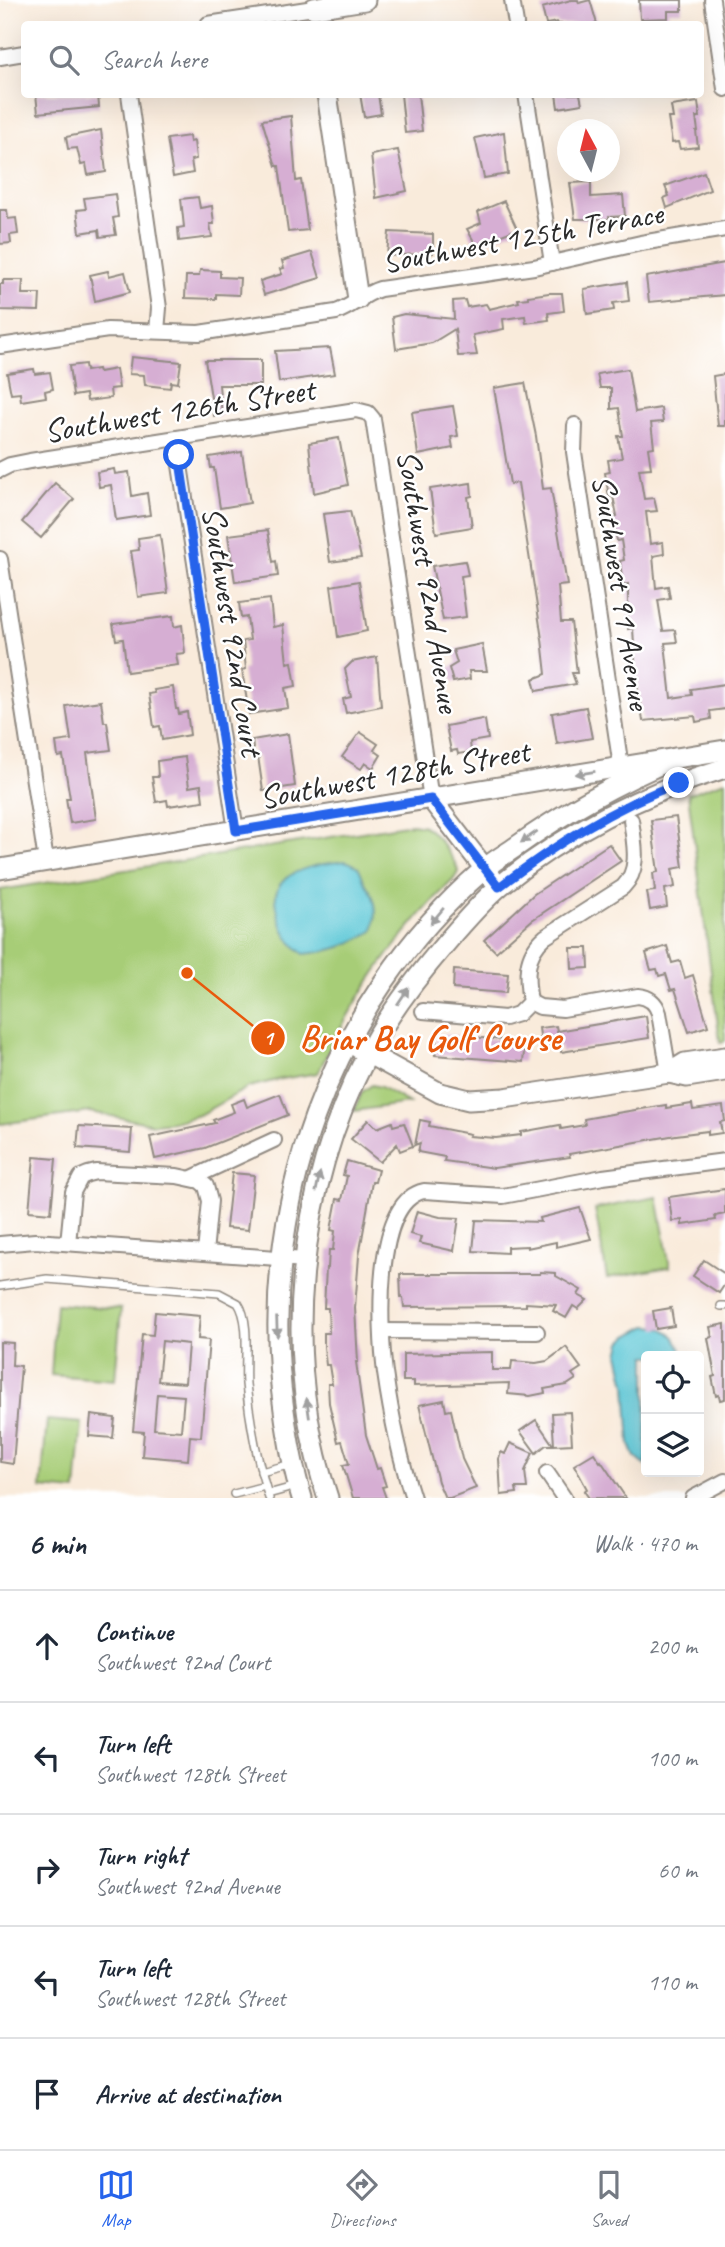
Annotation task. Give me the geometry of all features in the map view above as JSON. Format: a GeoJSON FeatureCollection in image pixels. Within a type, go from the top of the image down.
{"type":"FeatureCollection","features":[{"type":"Feature","properties":{"kind":"street"},"geometry":{"type":"LineString","coordinates":[[233,21],[315,11],[365,0]]}},
{"type":"Feature","properties":{"kind":"street"},"geometry":{"type":"LineString","coordinates":[[512,0],[516,21]]}},
{"type":"Feature","properties":{"kind":"street"},"geometry":{"type":"LineString","coordinates":[[712,0],[725,89]]}},
{"type":"Feature","properties":{"kind":"street"},"geometry":{"type":"LineString","coordinates":[[0,57],[21,54]]}},
{"type":"Feature","properties":{"kind":"street"},"geometry":{"type":"LineString","coordinates":[[130,98],[159,308],[156,331]]}},
{"type":"Feature","properties":{"kind":"street"},"geometry":{"type":"LineString","coordinates":[[328,98],[358,299]]}},
{"type":"Feature","properties":{"kind":"street"},"geometry":{"type":"LineString","coordinates":[[527,98],[552,263]]}},
{"type":"Feature","properties":{"kind":"street","name":"Southwest 125th Terrace"},"geometry":{"type":"LineString","coordinates":[[0,346],[125,329],[199,333],[250,326],[336,312],[380,289],[552,263],[640,243],[725,229]]}},
{"type":"Feature","properties":{"kind":"street","name":"Southwest 126th Street"},"geometry":{"type":"LineString","coordinates":[[0,470],[20,463],[356,410],[368,413]]}},
{"type":"Feature","properties":{"kind":"street","name":"Southwest 92nd Avenue"},"geometry":{"type":"LineString","coordinates":[[368,413],[373,419],[431,799],[499,887]]}},
{"type":"Feature","properties":{"kind":"street","name":"Southwest 91 Avenue"},"geometry":{"type":"LineString","coordinates":[[575,425],[574,452],[621,767]]}},
{"type":"Feature","properties":{"kind":"street","name":"Southwest 92nd Court"},"geometry":{"type":"LineString","coordinates":[[176,439],[236,831]]}},
{"type":"Feature","properties":{"kind":"street"},"geometry":{"type":"LineString","coordinates":[[0,559],[46,861]]}},
{"type":"Feature","properties":{"kind":"street","name":"Southwest 128th Street"},"geometry":{"type":"LineString","coordinates":[[0,869],[725,750]]}},
{"type":"Feature","properties":{"kind":"street","name":"Southwest 128th Street"},"geometry":{"type":"LineString","coordinates":[[485,868],[575,808],[675,758]]}},
{"type":"Feature","properties":{"kind":"street"},"geometry":{"type":"LineString","coordinates":[[328,1498],[316,1458],[305,1389],[301,1334],[305,1259],[321,1171],[339,1117],[367,1054],[415,979],[499,887],[551,848],[607,816],[662,789],[725,768]]}},
{"type":"Feature","properties":{"kind":"street"},"geometry":{"type":"LineString","coordinates":[[530,1003],[527,971],[531,955],[538,944],[623,887],[632,877],[635,864],[631,820]]}},
{"type":"Feature","properties":{"kind":"street"},"geometry":{"type":"LineString","coordinates":[[322,1479],[300,1492],[293,1464],[279,1370],[276,1317],[280,1258],[287,1211],[299,1161],[317,1106],[347,1041],[366,1008],[399,961],[445,906],[485,868]]}},
{"type":"Feature","properties":{"kind":"street"},"geometry":{"type":"LineString","coordinates":[[530,1003],[556,1009],[646,997],[659,1013],[669,1073]]}},
{"type":"Feature","properties":{"kind":"street"},"geometry":{"type":"LineString","coordinates":[[424,1011],[505,1018],[518,1014],[530,1003]]}},
{"type":"Feature","properties":{"kind":"street"},"geometry":{"type":"LineString","coordinates":[[347,1041],[440,1093],[469,1100],[504,1098],[669,1073],[687,1077],[725,1071]]}},
{"type":"Feature","properties":{"kind":"street"},"geometry":{"type":"LineString","coordinates":[[669,1073],[685,1063],[725,1057]]}},
{"type":"Feature","properties":{"kind":"street"},"geometry":{"type":"LineString","coordinates":[[192,1178],[274,1140]]}},
{"type":"Feature","properties":{"kind":"street"},"geometry":{"type":"LineString","coordinates":[[413,1498],[405,1474],[385,1372],[382,1331],[383,1280],[391,1226],[403,1204],[418,1193],[435,1191],[494,1196],[517,1194],[603,1177],[725,1161]]}},
{"type":"Feature","properties":{"kind":"street"},"geometry":{"type":"LineString","coordinates":[[68,1243],[73,1192],[81,1178],[88,1174],[96,1172],[192,1178],[206,1186],[209,1193],[205,1253]]}},
{"type":"Feature","properties":{"kind":"street"},"geometry":{"type":"LineString","coordinates":[[0,1244],[35,1241],[305,1259]]}},
{"type":"Feature","properties":{"kind":"street"},"geometry":{"type":"LineString","coordinates":[[382,1331],[537,1332]]}},
{"type":"Feature","properties":{"kind":"street"},"geometry":{"type":"LineString","coordinates":[[293,1464],[316,1458]]}},
{"type":"Feature","properties":{"kind":"street"},"geometry":{"type":"LineString","coordinates":[[547,1473],[564,1498]]}},
{"type":"Feature","properties":{"kind":"street"},"geometry":{"type":"LineString","coordinates":[[693,1498],[708,1494],[725,1481]]}},
{"type":"Feature","properties":{"kind":"lane"},"geometry":{"type":"LineString","coordinates":[[0,1286],[47,1279],[219,1293],[234,1300],[243,1312],[251,1423],[267,1493]]}},
{"type":"Feature","properties":{"kind":"lane"},"geometry":{"type":"LineString","coordinates":[[261,1472],[293,1464]]}},
{"type":"Feature","properties":{"kind":"lane"},"geometry":{"type":"LineString","coordinates":[[234,1494],[300,1492]]}},
{"type":"Feature","properties":{"kind":"green space"},"geometry":{"type":"Polygon","coordinates":[[[725,781],[725,1041],[720,1042],[688,794],[725,781]]]}},
{"type":"Feature","properties":{"kind":"green space"},"geometry":{"type":"Polygon","coordinates":[[[412,824],[424,826],[433,834],[449,854],[458,872],[413,923],[377,970],[345,1020],[318,1073],[249,1087],[199,1115],[173,1122],[154,1124],[90,1112],[0,1124],[0,890],[412,824]]]}},
{"type":"Feature","properties":{"kind":"green space"},"geometry":{"type":"Polygon","coordinates":[[[372,1085],[381,1087],[409,1103],[354,1111],[362,1092],[372,1085]]]}},
{"type":"Feature","properties":{"kind":"green space"},"geometry":{"type":"Polygon","coordinates":[[[657,1197],[670,1267],[607,1278],[595,1209],[657,1197]]]}},
{"type":"Feature","properties":{"kind":"green space"},"geometry":{"type":"Polygon","coordinates":[[[56,1304],[121,1309],[115,1380],[51,1375],[56,1304]]]}},
{"type":"Feature","properties":{"kind":"green space"},"geometry":{"type":"Polygon","coordinates":[[[47,1420],[82,1423],[76,1491],[41,1488],[47,1420]]]}},
{"type":"Feature","properties":{"kind":"water"},"geometry":{"type":"Polygon","coordinates":[[[345,861],[360,870],[372,895],[376,912],[373,931],[340,947],[304,954],[287,936],[282,925],[276,902],[277,891],[288,877],[306,868],[345,861]]]}},
{"type":"Feature","properties":{"kind":"water"},"geometry":{"type":"Polygon","coordinates":[[[647,1326],[661,1328],[675,1338],[680,1351],[641,1351],[641,1462],[635,1457],[630,1445],[626,1385],[619,1354],[622,1342],[647,1326]]]}},
{"type":"Feature","properties":{"kind":"building"},"geometry":{"type":"Polygon","coordinates":[[[571,0],[578,0],[579,3],[590,0],[596,21],[545,21],[542,8],[571,0]]]}},
{"type":"Feature","properties":{"kind":"building"},"geometry":{"type":"Polygon","coordinates":[[[639,0],[682,0],[682,11],[668,11],[668,18],[640,19],[639,0]]]}},
{"type":"Feature","properties":{"kind":"building"},"geometry":{"type":"Polygon","coordinates":[[[36,98],[98,98],[99,107],[38,113],[36,98]]]}},
{"type":"Feature","properties":{"kind":"building"},"geometry":{"type":"Polygon","coordinates":[[[361,98],[379,98],[381,114],[364,117],[361,98]]]}},
{"type":"Feature","properties":{"kind":"building"},"geometry":{"type":"Polygon","coordinates":[[[401,98],[418,98],[422,131],[405,133],[401,98]]]}},
{"type":"Feature","properties":{"kind":"building"},"geometry":{"type":"Polygon","coordinates":[[[557,98],[581,98],[582,104],[558,108],[557,98]]]}},
{"type":"Feature","properties":{"kind":"building"},"geometry":{"type":"Polygon","coordinates":[[[698,102],[698,147],[680,149],[678,142],[672,143],[668,118],[673,118],[671,106],[698,102]]]}},
{"type":"Feature","properties":{"kind":"building"},"geometry":{"type":"Polygon","coordinates":[[[291,116],[296,181],[301,180],[308,230],[288,232],[279,166],[276,166],[262,120],[291,116]]]}},
{"type":"Feature","properties":{"kind":"building"},"geometry":{"type":"Polygon","coordinates":[[[101,130],[106,172],[88,175],[86,164],[81,165],[77,148],[68,149],[66,137],[101,130]]]}},
{"type":"Feature","properties":{"kind":"building"},"geometry":{"type":"Polygon","coordinates":[[[504,132],[508,174],[484,178],[475,138],[504,132]]]}},
{"type":"Feature","properties":{"kind":"building"},"geometry":{"type":"Polygon","coordinates":[[[189,136],[190,142],[194,141],[196,159],[191,160],[193,173],[173,177],[167,139],[189,136]]]}},
{"type":"Feature","properties":{"kind":"building"},"geometry":{"type":"Polygon","coordinates":[[[398,150],[407,191],[376,198],[371,155],[398,150]]]}},
{"type":"Feature","properties":{"kind":"building"},"geometry":{"type":"Polygon","coordinates":[[[704,172],[710,190],[667,208],[664,198],[669,196],[665,186],[704,172]]]}},
{"type":"Feature","properties":{"kind":"building"},"geometry":{"type":"Polygon","coordinates":[[[591,182],[591,197],[623,195],[625,216],[575,219],[570,183],[591,182]]]}},
{"type":"Feature","properties":{"kind":"building"},"geometry":{"type":"Polygon","coordinates":[[[115,194],[118,217],[113,218],[116,235],[100,237],[99,230],[80,233],[77,210],[86,209],[84,198],[115,194]]]}},
{"type":"Feature","properties":{"kind":"building"},"geometry":{"type":"Polygon","coordinates":[[[198,197],[200,208],[212,206],[212,237],[179,241],[178,228],[184,227],[181,199],[198,197]]]}},
{"type":"Feature","properties":{"kind":"building"},"geometry":{"type":"Polygon","coordinates":[[[504,201],[517,229],[476,245],[467,229],[481,223],[478,212],[504,201]]]}},
{"type":"Feature","properties":{"kind":"building"},"geometry":{"type":"Polygon","coordinates":[[[0,210],[7,210],[8,219],[16,218],[18,234],[10,235],[11,243],[0,244],[0,210]]]}},
{"type":"Feature","properties":{"kind":"building"},"geometry":{"type":"Polygon","coordinates":[[[389,232],[433,234],[433,253],[387,256],[389,232]]]}},
{"type":"Feature","properties":{"kind":"building"},"geometry":{"type":"Polygon","coordinates":[[[312,252],[320,278],[264,295],[260,281],[282,274],[282,261],[312,252]]]}},
{"type":"Feature","properties":{"kind":"building"},"geometry":{"type":"Polygon","coordinates":[[[725,263],[725,295],[649,302],[646,277],[725,263]]]}},
{"type":"Feature","properties":{"kind":"building"},"geometry":{"type":"Polygon","coordinates":[[[200,270],[220,271],[220,277],[240,278],[239,295],[216,294],[216,299],[185,298],[186,276],[199,276],[200,270]]]}},
{"type":"Feature","properties":{"kind":"building"},"geometry":{"type":"Polygon","coordinates":[[[108,271],[109,276],[125,272],[130,292],[95,301],[90,275],[108,271]]]}},
{"type":"Feature","properties":{"kind":"building"},"geometry":{"type":"Polygon","coordinates":[[[3,280],[23,280],[22,294],[40,294],[39,311],[0,310],[0,284],[3,284],[3,280]]]}},
{"type":"Feature","properties":{"kind":"building"},"geometry":{"type":"Polygon","coordinates":[[[627,282],[629,301],[613,303],[614,310],[587,314],[584,289],[627,282]]]}},
{"type":"Feature","properties":{"kind":"building"},"geometry":{"type":"Polygon","coordinates":[[[562,293],[564,311],[548,313],[549,320],[526,323],[525,316],[503,319],[504,329],[473,335],[477,355],[458,356],[455,329],[432,343],[396,349],[392,317],[404,314],[454,319],[453,301],[465,300],[467,307],[486,304],[489,309],[519,302],[518,299],[528,296],[562,293]]]}},
{"type":"Feature","properties":{"kind":"building"},"geometry":{"type":"Polygon","coordinates":[[[330,348],[335,374],[279,382],[275,351],[330,348]]]}},
{"type":"Feature","properties":{"kind":"building"},"geometry":{"type":"Polygon","coordinates":[[[131,357],[181,362],[178,383],[171,382],[170,388],[145,385],[144,375],[129,374],[131,357]]]}},
{"type":"Feature","properties":{"kind":"building"},"geometry":{"type":"Polygon","coordinates":[[[205,360],[261,360],[261,385],[219,385],[222,415],[214,416],[205,360]]]}},
{"type":"Feature","properties":{"kind":"building"},"geometry":{"type":"Polygon","coordinates":[[[85,364],[86,371],[116,369],[119,388],[110,389],[111,398],[87,401],[86,394],[73,396],[69,366],[85,364]]]}},
{"type":"Feature","properties":{"kind":"building"},"geometry":{"type":"Polygon","coordinates":[[[34,369],[35,374],[50,372],[53,389],[45,391],[46,397],[21,401],[20,393],[11,394],[7,373],[34,369]]]}},
{"type":"Feature","properties":{"kind":"building"},"geometry":{"type":"Polygon","coordinates":[[[628,369],[635,412],[661,408],[663,422],[651,423],[654,447],[648,448],[651,468],[639,469],[644,499],[654,498],[657,511],[646,512],[650,544],[663,542],[664,554],[653,556],[656,588],[668,586],[670,598],[658,600],[663,631],[675,630],[677,642],[665,643],[671,698],[692,695],[691,689],[725,684],[725,709],[710,711],[711,719],[696,722],[695,716],[643,721],[636,678],[633,628],[628,629],[628,584],[623,585],[620,561],[624,560],[621,540],[617,541],[613,517],[617,516],[613,496],[609,497],[605,473],[610,472],[608,460],[622,458],[618,436],[623,436],[619,408],[611,409],[611,388],[600,388],[597,374],[628,369]]]}},
{"type":"Feature","properties":{"kind":"building"},"geometry":{"type":"Polygon","coordinates":[[[725,374],[725,426],[718,426],[713,376],[725,374]]]}},
{"type":"Feature","properties":{"kind":"building"},"geometry":{"type":"Polygon","coordinates":[[[525,383],[543,489],[551,488],[567,585],[558,586],[561,622],[571,622],[577,673],[572,673],[576,684],[536,691],[533,679],[546,674],[542,639],[518,483],[510,484],[494,388],[525,383]]]}},
{"type":"Feature","properties":{"kind":"building"},"geometry":{"type":"Polygon","coordinates":[[[453,406],[458,436],[451,437],[453,448],[418,455],[412,412],[453,406]]]}},
{"type":"Feature","properties":{"kind":"building"},"geometry":{"type":"Polygon","coordinates":[[[339,438],[348,485],[314,493],[309,443],[339,438]]]}},
{"type":"Feature","properties":{"kind":"building"},"geometry":{"type":"Polygon","coordinates":[[[242,452],[250,503],[220,508],[214,468],[211,468],[209,457],[242,452]]]}},
{"type":"Feature","properties":{"kind":"building"},"geometry":{"type":"Polygon","coordinates":[[[114,469],[115,474],[129,472],[132,496],[147,493],[150,515],[116,520],[111,485],[99,487],[97,472],[114,469]]]}},
{"type":"Feature","properties":{"kind":"building"},"geometry":{"type":"Polygon","coordinates":[[[55,483],[74,499],[41,538],[22,522],[55,483]]]}},
{"type":"Feature","properties":{"kind":"building"},"geometry":{"type":"Polygon","coordinates":[[[471,483],[472,496],[468,497],[472,527],[436,533],[430,489],[471,483]]]}},
{"type":"Feature","properties":{"kind":"building"},"geometry":{"type":"Polygon","coordinates":[[[350,511],[361,558],[330,562],[323,514],[350,511]]]}},
{"type":"Feature","properties":{"kind":"building"},"geometry":{"type":"Polygon","coordinates":[[[268,530],[278,576],[235,582],[228,535],[268,530]]]}},
{"type":"Feature","properties":{"kind":"building"},"geometry":{"type":"Polygon","coordinates":[[[160,535],[168,593],[138,597],[131,551],[139,550],[138,538],[160,535]]]}},
{"type":"Feature","properties":{"kind":"building"},"geometry":{"type":"Polygon","coordinates":[[[465,561],[468,575],[461,576],[466,617],[443,620],[432,566],[465,561]]]}},
{"type":"Feature","properties":{"kind":"building"},"geometry":{"type":"Polygon","coordinates":[[[359,581],[367,631],[338,637],[331,586],[359,581]]]}},
{"type":"Feature","properties":{"kind":"building"},"geometry":{"type":"Polygon","coordinates":[[[270,599],[273,627],[283,625],[287,663],[292,662],[296,686],[285,688],[288,708],[249,714],[242,670],[246,669],[243,641],[250,640],[247,617],[241,618],[239,603],[270,599]]]}},
{"type":"Feature","properties":{"kind":"building"},"geometry":{"type":"Polygon","coordinates":[[[173,616],[174,627],[182,625],[185,653],[176,654],[178,665],[127,672],[123,639],[116,640],[113,624],[173,616]]]}},
{"type":"Feature","properties":{"kind":"building"},"geometry":{"type":"Polygon","coordinates":[[[482,644],[487,671],[469,671],[470,679],[453,682],[449,668],[457,663],[453,650],[482,644]]]}},
{"type":"Feature","properties":{"kind":"building"},"geometry":{"type":"Polygon","coordinates":[[[377,657],[381,706],[346,713],[343,699],[351,697],[345,669],[352,662],[377,657]]]}},
{"type":"Feature","properties":{"kind":"building"},"geometry":{"type":"Polygon","coordinates":[[[173,687],[176,709],[179,714],[187,712],[190,735],[162,740],[160,726],[154,727],[149,694],[155,693],[154,690],[173,687]]]}},
{"type":"Feature","properties":{"kind":"building"},"geometry":{"type":"Polygon","coordinates":[[[101,701],[111,750],[87,753],[96,819],[70,823],[66,798],[70,798],[63,756],[58,757],[56,742],[71,740],[66,706],[101,701]]]}},
{"type":"Feature","properties":{"kind":"building"},"geometry":{"type":"Polygon","coordinates":[[[586,707],[592,738],[557,744],[552,713],[586,707]]]}},
{"type":"Feature","properties":{"kind":"building"},"geometry":{"type":"Polygon","coordinates":[[[485,720],[488,739],[470,742],[471,752],[458,754],[457,750],[451,751],[446,726],[485,720]]]}},
{"type":"Feature","properties":{"kind":"building"},"geometry":{"type":"Polygon","coordinates":[[[360,732],[378,744],[374,750],[381,755],[373,768],[365,763],[361,769],[342,757],[360,732]]]}},
{"type":"Feature","properties":{"kind":"building"},"geometry":{"type":"Polygon","coordinates":[[[288,734],[295,786],[263,791],[258,756],[254,757],[252,740],[288,734]]]}},
{"type":"Feature","properties":{"kind":"building"},"geometry":{"type":"Polygon","coordinates":[[[185,757],[189,787],[201,785],[203,801],[168,806],[167,800],[156,802],[152,777],[158,777],[157,761],[185,757]]]}},
{"type":"Feature","properties":{"kind":"building"},"geometry":{"type":"Polygon","coordinates":[[[676,817],[683,867],[672,869],[675,887],[665,889],[667,907],[650,910],[647,892],[655,891],[653,873],[658,872],[651,820],[676,817]]]}},
{"type":"Feature","properties":{"kind":"building"},"geometry":{"type":"Polygon","coordinates":[[[609,844],[621,861],[532,920],[496,952],[484,940],[534,894],[609,844]]]}},
{"type":"Feature","properties":{"kind":"building"},"geometry":{"type":"Polygon","coordinates":[[[667,946],[672,963],[680,961],[685,978],[693,975],[708,1026],[689,1032],[675,989],[671,990],[666,974],[659,976],[657,969],[651,970],[646,953],[667,946]]]}},
{"type":"Feature","properties":{"kind":"building"},"geometry":{"type":"Polygon","coordinates":[[[571,948],[588,948],[589,968],[572,969],[571,948]]]}},
{"type":"Feature","properties":{"kind":"building"},"geometry":{"type":"Polygon","coordinates":[[[454,970],[508,974],[506,993],[453,989],[454,970]]]}},
{"type":"Feature","properties":{"kind":"building"},"geometry":{"type":"Polygon","coordinates":[[[646,1016],[649,1038],[561,1052],[560,1046],[542,1049],[539,1028],[556,1026],[557,1031],[646,1016]]]}},
{"type":"Feature","properties":{"kind":"building"},"geometry":{"type":"Polygon","coordinates":[[[437,1034],[525,1042],[523,1062],[435,1055],[437,1034]]]}},
{"type":"Feature","properties":{"kind":"building"},"geometry":{"type":"Polygon","coordinates":[[[280,1094],[288,1115],[205,1148],[155,1159],[150,1137],[215,1123],[213,1120],[234,1112],[231,1104],[244,1099],[247,1107],[280,1094]]]}},
{"type":"Feature","properties":{"kind":"building"},"geometry":{"type":"Polygon","coordinates":[[[692,1104],[693,1110],[723,1106],[725,1121],[720,1122],[722,1133],[708,1135],[708,1131],[676,1135],[569,1154],[570,1157],[494,1168],[444,1161],[445,1157],[418,1152],[420,1143],[415,1145],[420,1120],[430,1122],[429,1126],[470,1134],[469,1136],[496,1138],[560,1125],[561,1129],[585,1125],[584,1119],[617,1113],[666,1105],[666,1108],[692,1104]]]}},
{"type":"Feature","properties":{"kind":"building"},"geometry":{"type":"Polygon","coordinates":[[[368,1120],[377,1128],[392,1122],[393,1126],[404,1123],[413,1146],[400,1151],[397,1144],[380,1162],[351,1139],[368,1120]]]}},
{"type":"Feature","properties":{"kind":"building"},"geometry":{"type":"Polygon","coordinates":[[[79,1126],[132,1129],[130,1152],[77,1148],[79,1126]]]}},
{"type":"Feature","properties":{"kind":"building"},"geometry":{"type":"Polygon","coordinates":[[[34,1157],[56,1159],[51,1213],[29,1211],[34,1157]]]}},
{"type":"Feature","properties":{"kind":"building"},"geometry":{"type":"Polygon","coordinates":[[[347,1161],[378,1170],[375,1182],[372,1182],[359,1256],[355,1308],[356,1362],[366,1435],[377,1469],[380,1468],[386,1486],[382,1487],[386,1498],[353,1498],[343,1465],[349,1464],[342,1441],[338,1442],[329,1403],[328,1384],[332,1384],[324,1347],[324,1333],[329,1333],[328,1308],[324,1308],[326,1268],[329,1250],[333,1250],[335,1231],[331,1230],[337,1199],[342,1200],[347,1176],[343,1175],[347,1161]]]}},
{"type":"Feature","properties":{"kind":"building"},"geometry":{"type":"Polygon","coordinates":[[[232,1173],[254,1175],[248,1230],[226,1228],[232,1173]]]}},
{"type":"Feature","properties":{"kind":"building"},"geometry":{"type":"Polygon","coordinates":[[[725,1189],[725,1214],[715,1216],[716,1220],[682,1225],[682,1220],[672,1221],[669,1197],[725,1189]]]}},
{"type":"Feature","properties":{"kind":"building"},"geometry":{"type":"Polygon","coordinates":[[[580,1208],[591,1239],[556,1247],[556,1242],[527,1248],[507,1247],[507,1253],[473,1251],[476,1220],[541,1222],[540,1218],[580,1208]]]}},
{"type":"Feature","properties":{"kind":"building"},"geometry":{"type":"Polygon","coordinates":[[[417,1211],[440,1217],[459,1218],[454,1251],[419,1243],[421,1237],[410,1234],[417,1211]]]}},
{"type":"Feature","properties":{"kind":"building"},"geometry":{"type":"Polygon","coordinates":[[[704,1260],[725,1274],[725,1284],[719,1293],[693,1276],[704,1260]]]}},
{"type":"Feature","properties":{"kind":"building"},"geometry":{"type":"Polygon","coordinates":[[[556,1273],[556,1276],[581,1290],[578,1295],[587,1300],[578,1309],[573,1306],[566,1318],[553,1311],[556,1305],[526,1303],[526,1306],[404,1307],[401,1298],[400,1274],[556,1273]]]}},
{"type":"Feature","properties":{"kind":"building"},"geometry":{"type":"Polygon","coordinates":[[[671,1308],[674,1326],[656,1329],[653,1311],[671,1308]]]}},
{"type":"Feature","properties":{"kind":"building"},"geometry":{"type":"Polygon","coordinates":[[[155,1312],[200,1316],[198,1339],[209,1340],[201,1437],[190,1436],[188,1460],[142,1456],[144,1432],[133,1431],[142,1334],[153,1335],[155,1312]],[[162,1341],[158,1381],[185,1383],[188,1344],[162,1341]],[[157,1394],[154,1429],[181,1431],[184,1396],[157,1394]]]}},
{"type":"Feature","properties":{"kind":"building"},"geometry":{"type":"Polygon","coordinates":[[[725,1324],[725,1399],[720,1400],[719,1395],[716,1396],[712,1377],[715,1376],[708,1338],[712,1337],[710,1327],[725,1324]]]}},
{"type":"Feature","properties":{"kind":"building"},"geometry":{"type":"Polygon","coordinates":[[[0,1342],[13,1343],[12,1365],[21,1366],[13,1464],[0,1462],[0,1342]]]}},
{"type":"Feature","properties":{"kind":"building"},"geometry":{"type":"Polygon","coordinates":[[[566,1347],[581,1368],[572,1374],[576,1379],[567,1385],[544,1389],[545,1393],[530,1396],[508,1394],[509,1383],[414,1386],[414,1381],[403,1381],[403,1354],[492,1352],[492,1370],[511,1370],[512,1361],[547,1361],[566,1347]]]}},
{"type":"Feature","properties":{"kind":"building"},"geometry":{"type":"Polygon","coordinates":[[[444,1400],[446,1411],[451,1410],[462,1459],[476,1488],[450,1498],[445,1498],[438,1482],[419,1405],[444,1400]]]}},
{"type":"Feature","properties":{"kind":"building"},"geometry":{"type":"Polygon","coordinates":[[[570,1412],[572,1444],[554,1445],[552,1413],[570,1412]]]}},
{"type":"Feature","properties":{"kind":"building"},"geometry":{"type":"Polygon","coordinates":[[[91,1415],[115,1418],[113,1438],[89,1436],[91,1415]]]}},
{"type":"Feature","properties":{"kind":"building"},"geometry":{"type":"Polygon","coordinates":[[[536,1420],[553,1445],[546,1445],[536,1453],[520,1431],[536,1420]]]}},
{"type":"Feature","properties":{"kind":"building"},"geometry":{"type":"Polygon","coordinates":[[[510,1443],[533,1453],[525,1471],[527,1488],[516,1488],[517,1493],[501,1495],[499,1459],[501,1452],[505,1454],[510,1443]]]}},
{"type":"Feature","properties":{"kind":"building"},"geometry":{"type":"Polygon","coordinates":[[[594,1453],[626,1498],[589,1498],[584,1491],[587,1489],[574,1465],[594,1453]]]}},
{"type":"Feature","properties":{"kind":"place","name":"Briar Bay Golf Course"},"geometry":{"type":"Point","coordinates":[187,973]}},
{"type":"Feature","properties":{"kind":"route"},"geometry":{"type":"LineString","coordinates":[[179,455],[236,831],[431,799],[499,887],[551,848],[634,802],[679,783]]}}]}
